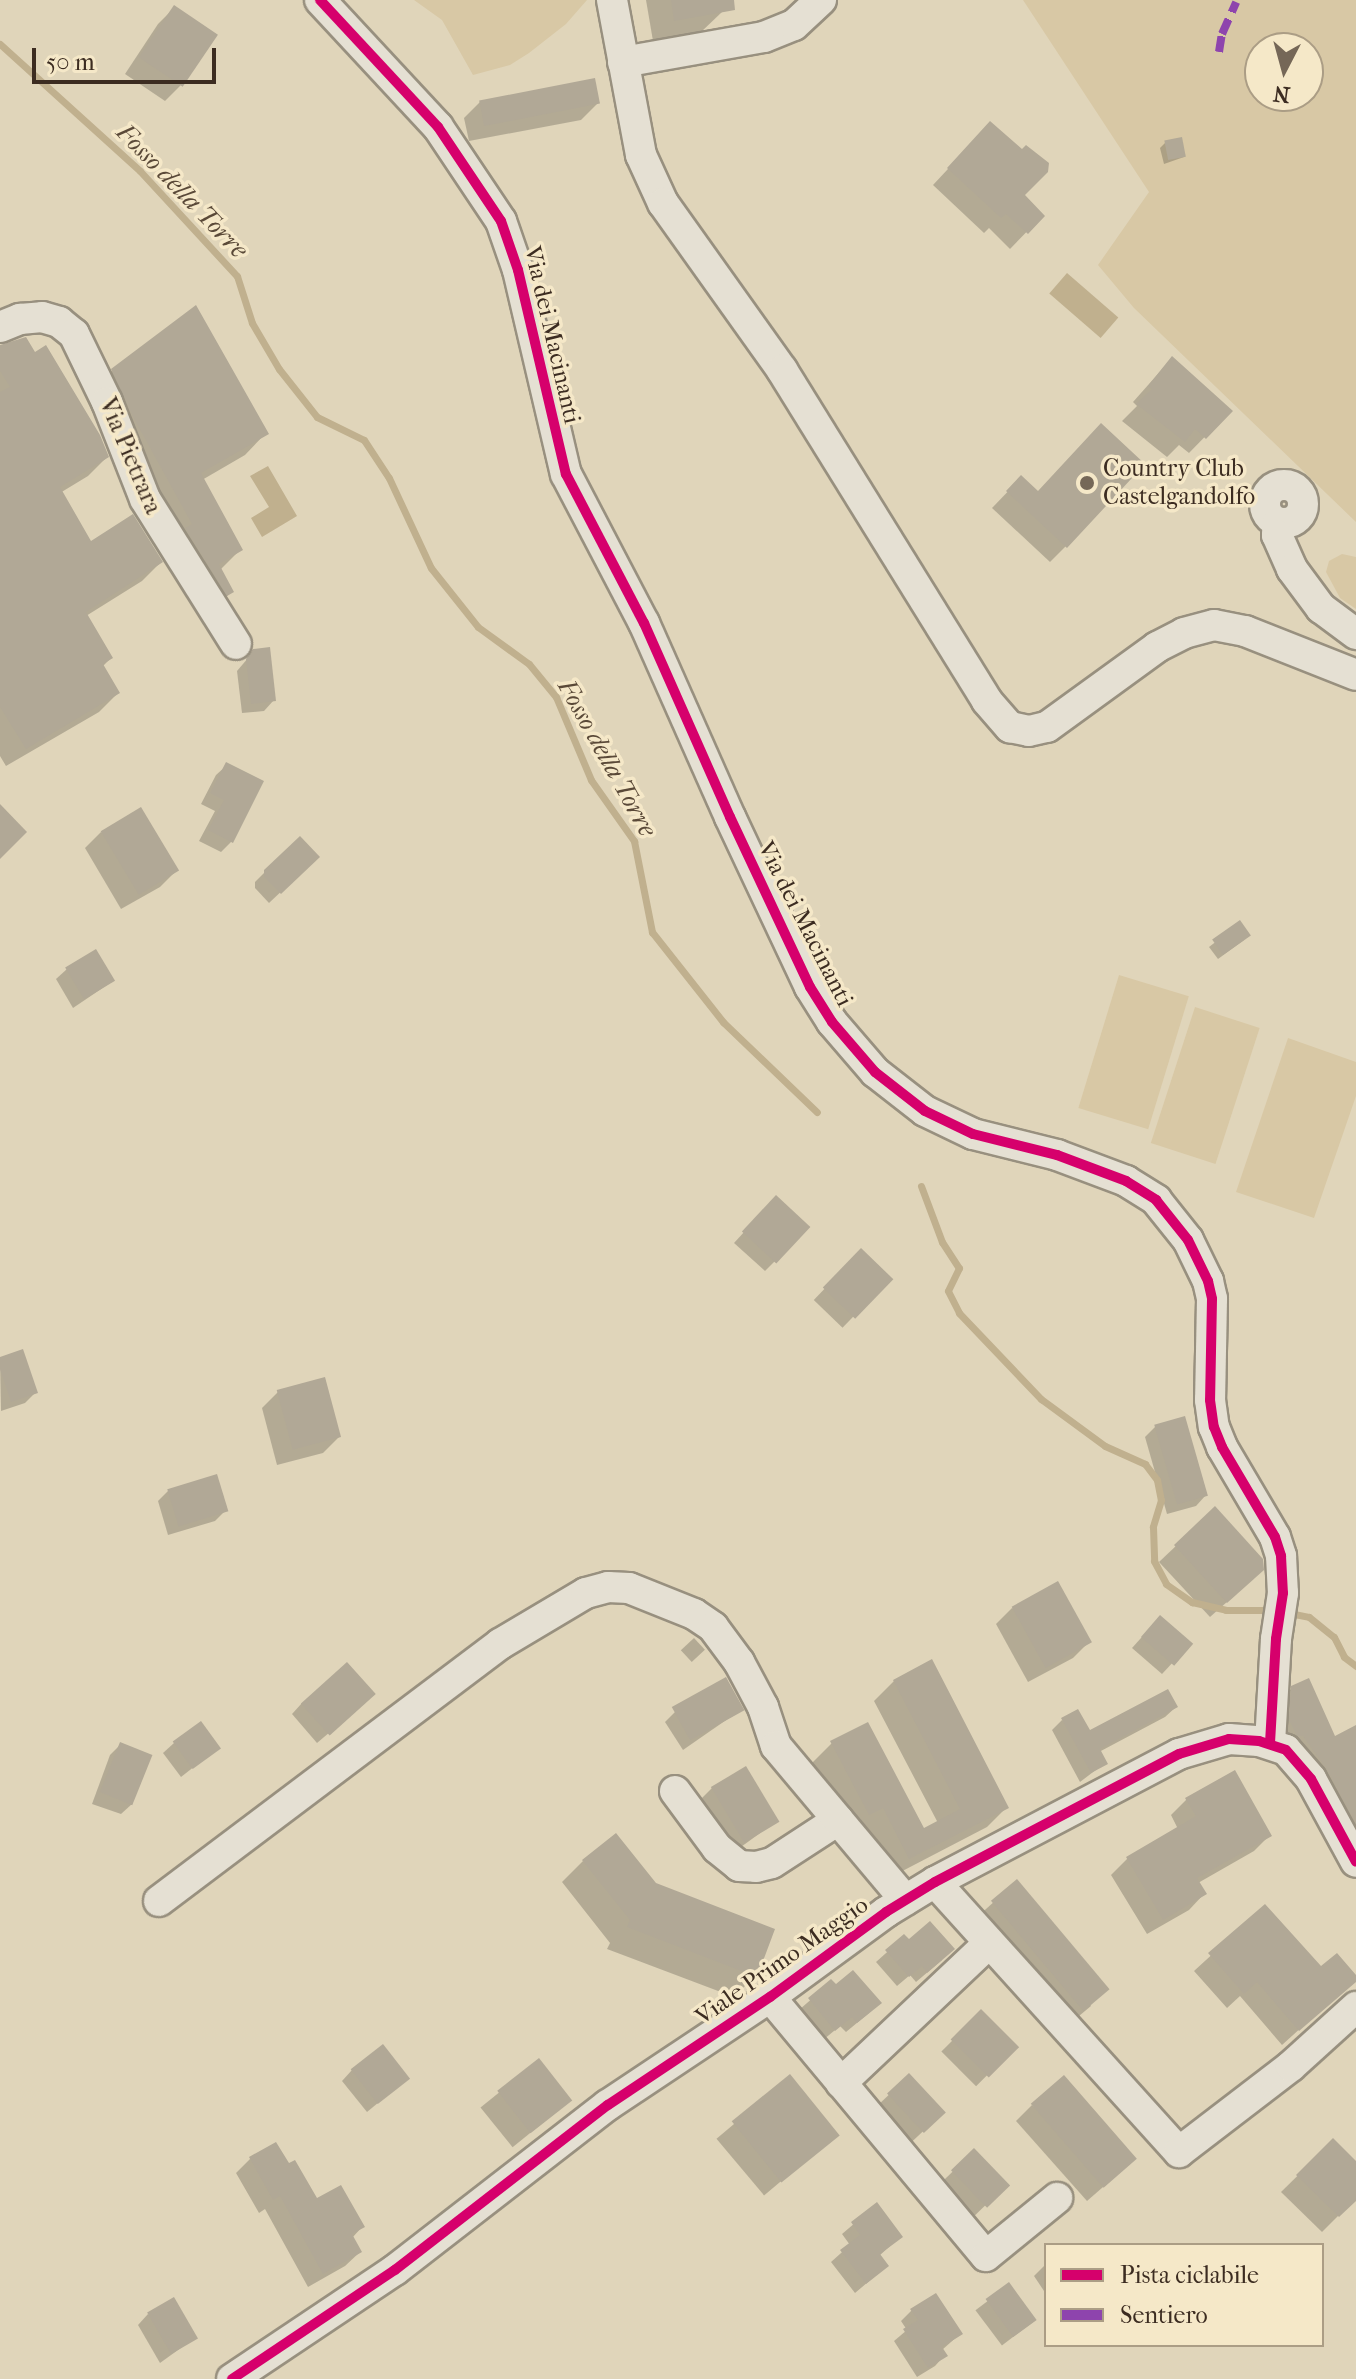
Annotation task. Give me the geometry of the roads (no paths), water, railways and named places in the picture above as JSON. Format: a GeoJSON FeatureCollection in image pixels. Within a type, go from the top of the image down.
{"type":"FeatureCollection","features":[{"type":"Feature","properties":{"kind":"street","name":"Via dei Macinanti"},"geometry":{"type":"LineString","coordinates":[[320,0],[438,127],[501,221],[518,270],[566,474],[644,623],[810,987],[832,1022],[875,1072],[925,1111],[973,1134],[1057,1155],[1126,1181],[1156,1200],[1188,1240],[1208,1281],[1212,1299],[1210,1400],[1214,1427],[1222,1447],[1275,1537],[1284,1577],[1270,1744]]}},
{"type":"Feature","properties":{"kind":"street"},"geometry":{"type":"LineString","coordinates":[[612,0],[641,155],[663,203],[782,370],[987,701],[1010,727],[1038,730],[1056,723],[1157,647],[1184,633],[1214,625],[1245,631],[1356,675]]}},
{"type":"Feature","properties":{"kind":"street"},"geometry":{"type":"LineString","coordinates":[[623,62],[772,35],[794,25],[821,0]]}},
{"type":"Feature","properties":{"kind":"street","name":"Via Pietrara"},"geometry":{"type":"LineString","coordinates":[[0,327],[20,319],[42,317],[59,322],[74,334],[107,402],[145,499],[236,644]]}},
{"type":"Feature","properties":{"kind":"street"},"geometry":{"type":"LineString","coordinates":[[1278,523],[1277,535],[1292,569],[1321,608],[1356,634]]}},
{"type":"Feature","properties":{"kind":"street"},"geometry":{"type":"LineString","coordinates":[[159,1901],[500,1644],[586,1593],[608,1587],[629,1588],[694,1614],[713,1627],[739,1662],[763,1707],[776,1746],[905,1900]]}},
{"type":"Feature","properties":{"kind":"street","name":"Viale Primo Maggio"},"geometry":{"type":"LineString","coordinates":[[232,2379],[453,2228],[619,2098],[770,1997],[905,1900],[1179,1754],[1229,1739],[1270,1744],[1291,1754],[1303,1767],[1356,1862]]}},
{"type":"Feature","properties":{"kind":"street"},"geometry":{"type":"LineString","coordinates":[[675,1791],[717,1848],[739,1866],[756,1867],[772,1863],[838,1820]]}},
{"type":"Feature","properties":{"kind":"street"},"geometry":{"type":"LineString","coordinates":[[935,1882],[1179,2152],[1291,2066],[1356,2007]]}},
{"type":"Feature","properties":{"kind":"street"},"geometry":{"type":"LineString","coordinates":[[841,2083],[989,1943]]}},
{"type":"Feature","properties":{"kind":"street"},"geometry":{"type":"LineString","coordinates":[[770,1997],[986,2256],[1057,2198]]}},
{"type":"Feature","properties":{"kind":"waterway","name":"Fosso della Torre"},"geometry":{"type":"LineString","coordinates":[[0,44],[140,171],[237,276],[252,323],[279,369],[317,417],[364,440],[389,478],[431,568],[478,627],[529,664],[556,697],[591,780],[634,841],[652,932],[723,1022],[817,1112]]}},
{"type":"Feature","properties":{"kind":"waterway","name":"Fosso della Torre"},"geometry":{"type":"LineString","coordinates":[[921,1186],[942,1242],[959,1268],[948,1291],[959,1313],[1041,1399],[1105,1446],[1145,1464],[1157,1480],[1161,1500],[1153,1527],[1154,1561],[1166,1584],[1192,1602],[1226,1610],[1273,1610]]}},
{"type":"Feature","properties":{"kind":"waterway","name":"Fosso della Torre"},"geometry":{"type":"LineString","coordinates":[[1289,1613],[1309,1617],[1334,1637],[1344,1657],[1356,1666]]}},
{"type":"Feature","properties":{"kind":"place","name":"Country Club Castelgandolfo"},"geometry":{"type":"Point","coordinates":[1087,483]}}]}
